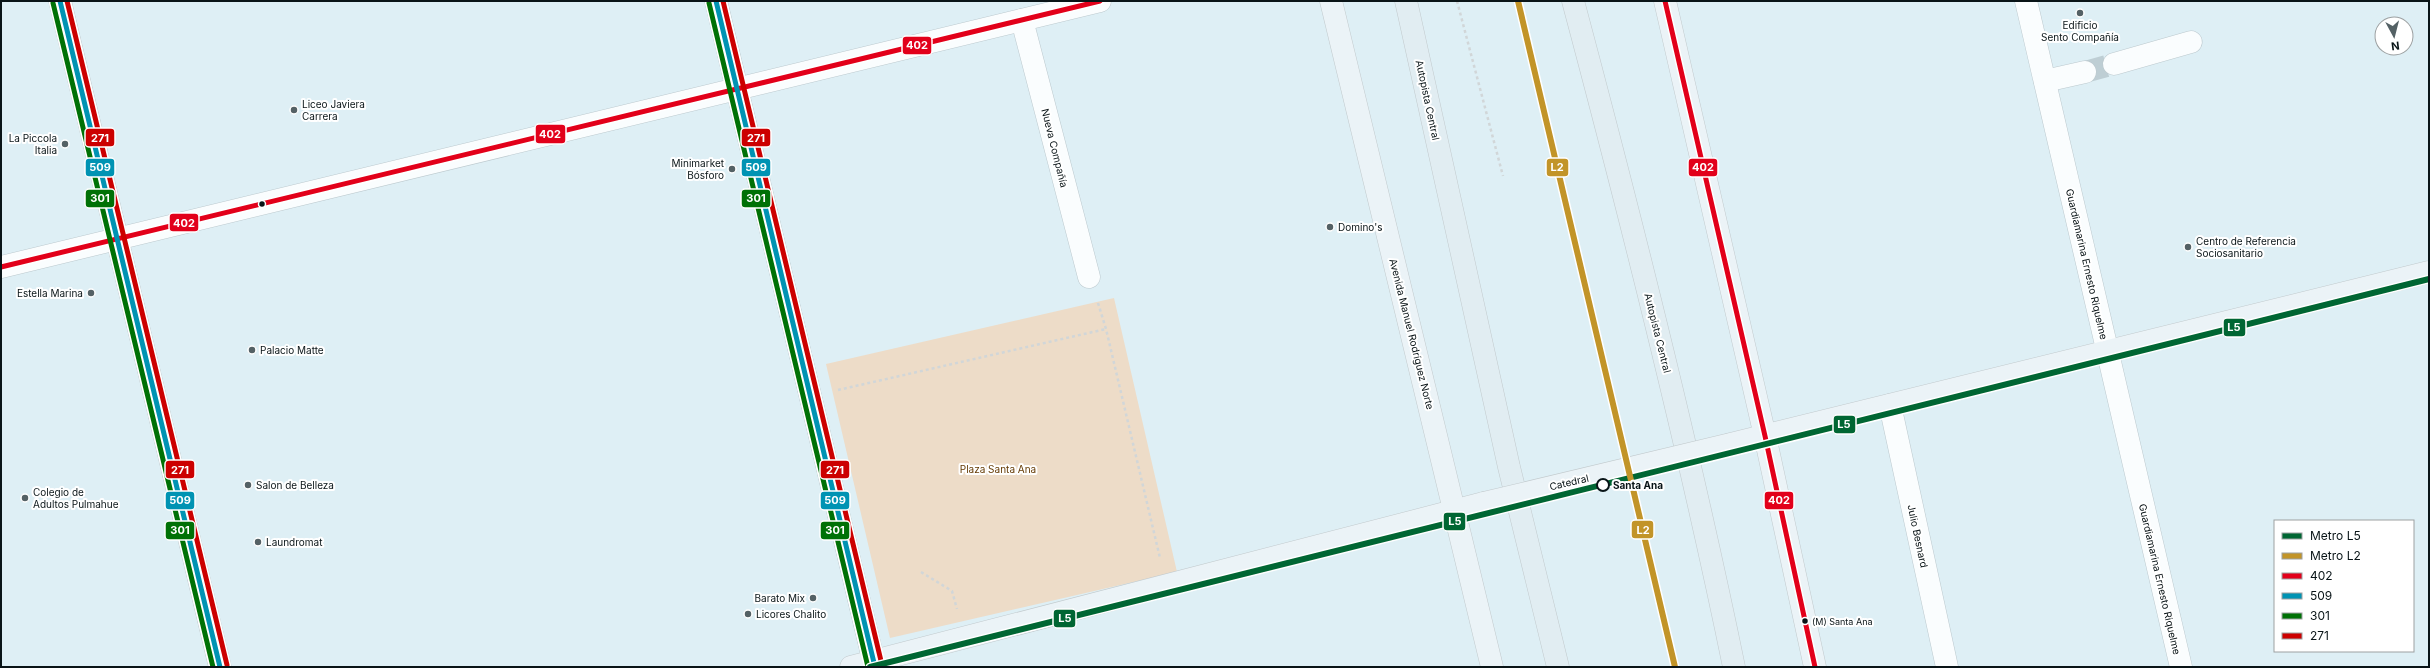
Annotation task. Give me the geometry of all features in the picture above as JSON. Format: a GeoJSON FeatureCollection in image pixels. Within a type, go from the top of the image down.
{"type":"FeatureCollection","features":[{"type":"Feature","properties":{"kind":"highway","name":"Autopista Central"},"geometry":{"type":"LineString","coordinates":[[1406,1],[1508,459],[1558,667]]}},
{"type":"Feature","properties":{"kind":"highway","name":"Autopista Central"},"geometry":{"type":"LineString","coordinates":[[1573,1],[1613,150],[1680,419],[1705,524],[1734,667]]}},
{"type":"Feature","properties":{"kind":"main road"},"geometry":{"type":"LineString","coordinates":[[60,1],[220,667]]}},
{"type":"Feature","properties":{"kind":"main road","name":"Avenida Manuel Rodríguez Norte"},"geometry":{"type":"LineString","coordinates":[[1331,1],[1492,667]]}},
{"type":"Feature","properties":{"kind":"main road"},"geometry":{"type":"LineString","coordinates":[[1665,1],[1765,436],[1815,667]]}},
{"type":"Feature","properties":{"kind":"main road","name":"Catedral"},"geometry":{"type":"LineString","coordinates":[[851,667],[874,664],[1455,510],[1765,436],[2429,272]]}},
{"type":"Feature","properties":{"kind":"street"},"geometry":{"type":"LineString","coordinates":[[716,1],[874,664]]}},
{"type":"Feature","properties":{"kind":"street"},"geometry":{"type":"LineString","coordinates":[[1,267],[1100,1]]}},
{"type":"Feature","properties":{"kind":"street","name":"Guardiamarina Ernesto Riquelme"},"geometry":{"type":"LineString","coordinates":[[2026,1],[2181,667]]}},
{"type":"Feature","properties":{"kind":"street","name":"Nueva Compañía"},"geometry":{"type":"LineString","coordinates":[[1022,20],[1088,277]]}},
{"type":"Feature","properties":{"kind":"street"},"geometry":{"type":"LineString","coordinates":[[2114,64],[2191,42]]}},
{"type":"Feature","properties":{"kind":"street"},"geometry":{"type":"LineString","coordinates":[[2045,81],[2085,72]]}},
{"type":"Feature","properties":{"kind":"street","name":"Julio Besnard"},"geometry":{"type":"LineString","coordinates":[[1890,405],[1947,667]]}},
{"type":"Feature","properties":{"kind":"path"},"geometry":{"type":"LineString","coordinates":[[1457,1],[1503,176]]}},
{"type":"Feature","properties":{"kind":"path"},"geometry":{"type":"LineString","coordinates":[[810,397],[1106,329],[1166,586]]}},
{"type":"Feature","properties":{"kind":"path"},"geometry":{"type":"LineString","coordinates":[[921,572],[952,591]]}},
{"type":"Feature","properties":{"kind":"green space","name":"Plaza Santa Ana"},"geometry":{"type":"Polygon","coordinates":[[[1114,298],[1177,572],[890,638],[826,364],[1114,298]]]}},
{"type":"Feature","properties":{"kind":"tunnel"},"geometry":{"type":"LineString","coordinates":[[2085,72],[2114,64]]}},
{"type":"Feature","properties":{"kind":"metro line","name":"L2"},"geometry":{"type":"LineString","coordinates":[[1518,1],[1675,667]]}},
{"type":"Feature","properties":{"kind":"metro line","name":"L5"},"geometry":{"type":"LineString","coordinates":[[870,667],[2429,279]]}},
{"type":"Feature","properties":{"kind":"transit line","name":"509"},"geometry":{"type":"LineString","coordinates":[[60,1],[220,667]]}},
{"type":"Feature","properties":{"kind":"transit line","name":"271"},"geometry":{"type":"LineString","coordinates":[[67,1],[227,665]]}},
{"type":"Feature","properties":{"kind":"transit line","name":"509"},"geometry":{"type":"LineString","coordinates":[[716,1],[875,667]]}},
{"type":"Feature","properties":{"kind":"transit line","name":"271"},"geometry":{"type":"LineString","coordinates":[[723,1],[882,665]]}},
{"type":"Feature","properties":{"kind":"transit line","name":"402"},"geometry":{"type":"LineString","coordinates":[[1,267],[1100,1]]}},
{"type":"Feature","properties":{"kind":"transit line","name":"402"},"geometry":{"type":"LineString","coordinates":[[1665,1],[1765,436],[1815,667]]}},
{"type":"Feature","properties":{"kind":"transit line","name":"301"},"geometry":{"type":"LineString","coordinates":[[53,3],[213,667]]}},
{"type":"Feature","properties":{"kind":"transit line","name":"301"},"geometry":{"type":"LineString","coordinates":[[709,3],[868,667]]}},
{"type":"Feature","properties":{"kind":"place","name":"Edificio Sento Compañía"},"geometry":{"type":"Point","coordinates":[2080,13]}},
{"type":"Feature","properties":{"kind":"place","name":"Liceo Javiera Carrera"},"geometry":{"type":"Point","coordinates":[294,110]}},
{"type":"Feature","properties":{"kind":"place","name":"La Piccola Italia"},"geometry":{"type":"Point","coordinates":[65,144]}},
{"type":"Feature","properties":{"kind":"place","name":"Minimarket Bósforo"},"geometry":{"type":"Point","coordinates":[732,169]}},
{"type":"Feature","properties":{"kind":"place","name":"Domino's"},"geometry":{"type":"Point","coordinates":[1330,227]}},
{"type":"Feature","properties":{"kind":"place","name":"Centro de Referencia Sociosanitario"},"geometry":{"type":"Point","coordinates":[2188,247]}},
{"type":"Feature","properties":{"kind":"place","name":"Estella Marina"},"geometry":{"type":"Point","coordinates":[91,293]}},
{"type":"Feature","properties":{"kind":"place","name":"Palacio Matte"},"geometry":{"type":"Point","coordinates":[252,350]}},
{"type":"Feature","properties":{"kind":"place","name":"Salon de Belleza"},"geometry":{"type":"Point","coordinates":[248,485]}},
{"type":"Feature","properties":{"kind":"place","name":"Santa Ana"},"geometry":{"type":"Point","coordinates":[1603,485]}},
{"type":"Feature","properties":{"kind":"place","name":"Colegio de Adultos Pulmahue"},"geometry":{"type":"Point","coordinates":[25,498]}},
{"type":"Feature","properties":{"kind":"place","name":"Laundromat"},"geometry":{"type":"Point","coordinates":[258,542]}},
{"type":"Feature","properties":{"kind":"place","name":"Barato Mix"},"geometry":{"type":"Point","coordinates":[813,598]}},
{"type":"Feature","properties":{"kind":"place","name":"Licores Chalito"},"geometry":{"type":"Point","coordinates":[748,614]}},
{"type":"Feature","properties":{"kind":"place","name":"(M) Santa Ana"},"geometry":{"type":"Point","coordinates":[1805,621]}}]}
